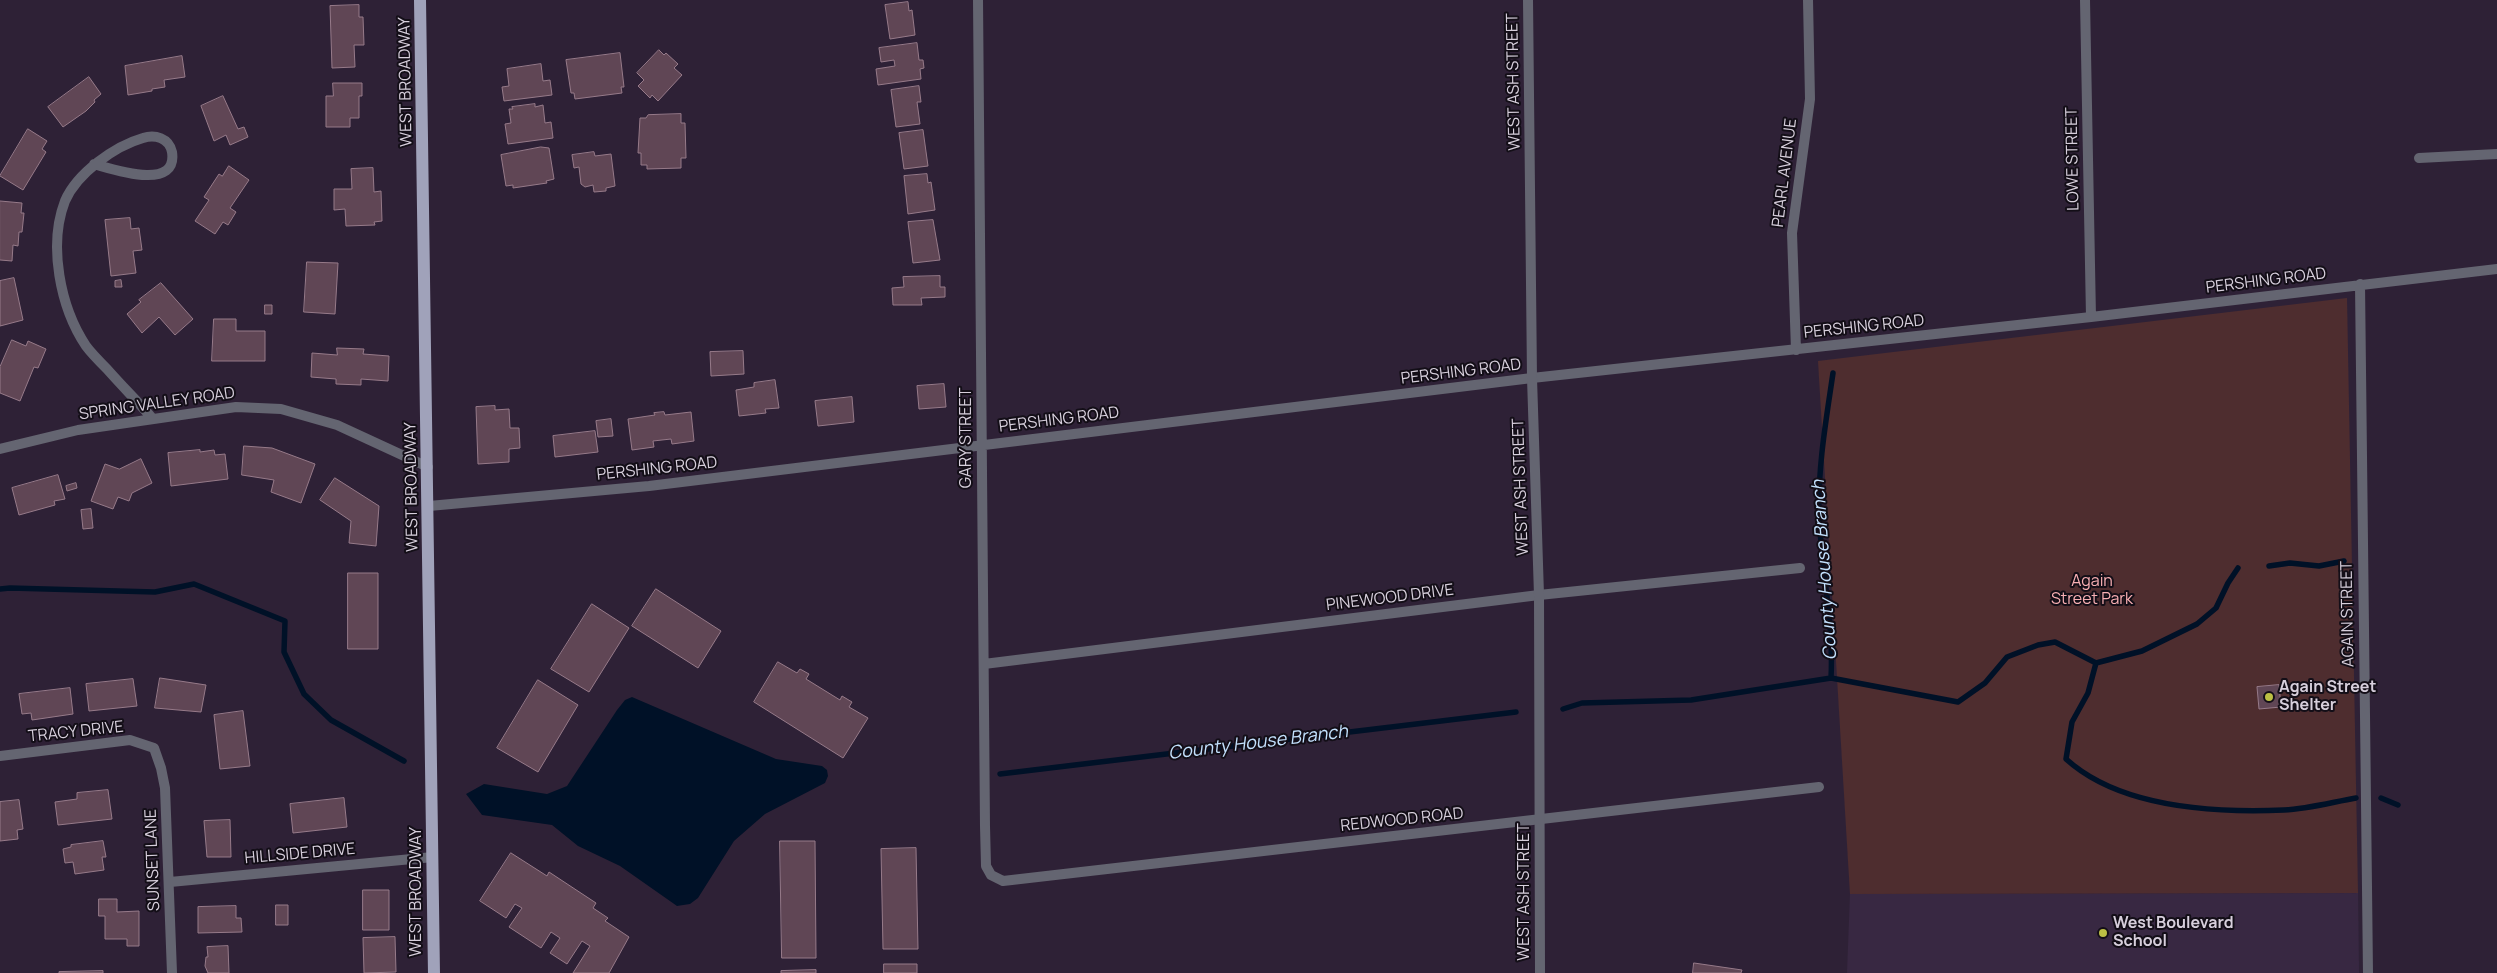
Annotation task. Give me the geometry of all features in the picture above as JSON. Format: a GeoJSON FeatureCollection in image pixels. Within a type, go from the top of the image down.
{"type":"FeatureCollection","features":[{"type":"Feature","properties":{"kind":"main road","name":"WEST BROADWAY"},"geometry":{"type":"LineString","coordinates":[[420,0],[429,506],[434,973]]}},
{"type":"Feature","properties":{"kind":"street","name":"GARY STREET"},"geometry":{"type":"LineString","coordinates":[[978,0],[985,826],[986,866],[991,875]]}},
{"type":"Feature","properties":{"kind":"street","name":"WEST ASH STREET"},"geometry":{"type":"LineString","coordinates":[[1528,0],[1532,378],[1539,595],[1540,973]]}},
{"type":"Feature","properties":{"kind":"street","name":"PEARL AVENUE"},"geometry":{"type":"LineString","coordinates":[[1796,350],[1792,233],[1810,99],[1808,0]]}},
{"type":"Feature","properties":{"kind":"street","name":"LOWE STREET"},"geometry":{"type":"LineString","coordinates":[[2086,0],[2091,317]]}},
{"type":"Feature","properties":{"kind":"street"},"geometry":{"type":"LineString","coordinates":[[94,164],[128,174],[154,176],[165,172],[172,162],[172,151],[166,141],[158,136],[146,137],[125,143],[94,164],[66,200],[57,233],[60,280],[72,317],[86,347],[153,419]]}},
{"type":"Feature","properties":{"kind":"street"},"geometry":{"type":"LineString","coordinates":[[2419,158],[2497,154]]}},
{"type":"Feature","properties":{"kind":"street","name":"PERSHING ROAD"},"geometry":{"type":"LineString","coordinates":[[429,506],[649,486],[1532,378],[2091,317],[2497,269]]}},
{"type":"Feature","properties":{"kind":"street","name":"AGAIN STREET"},"geometry":{"type":"LineString","coordinates":[[2360,284],[2368,973]]}},
{"type":"Feature","properties":{"kind":"street","name":"SPRING VALLEY ROAD"},"geometry":{"type":"LineString","coordinates":[[0,449],[78,430],[236,407],[281,409],[337,425],[428,467]]}},
{"type":"Feature","properties":{"kind":"street","name":"PINEWOOD DRIVE"},"geometry":{"type":"LineString","coordinates":[[984,664],[1539,595],[1800,568]]}},
{"type":"Feature","properties":{"kind":"street","name":"TRACY DRIVE"},"geometry":{"type":"LineString","coordinates":[[0,756],[130,740],[154,748]]}},
{"type":"Feature","properties":{"kind":"street","name":"SUNSET LANE"},"geometry":{"type":"LineString","coordinates":[[154,748],[165,788],[172,973]]}},
{"type":"Feature","properties":{"kind":"street","name":"REDWOOD ROAD"},"geometry":{"type":"LineString","coordinates":[[991,875],[1002,881],[1819,787]]}},
{"type":"Feature","properties":{"kind":"street","name":"HILLSIDE DRIVE"},"geometry":{"type":"LineString","coordinates":[[170,882],[433,857]]}},
{"type":"Feature","properties":{"kind":"shaded area","name":"West Boulevard School"},"geometry":{"type":"Polygon","coordinates":[[[2358,893],[2359,973],[1847,973],[1850,894],[2358,893]]]}},
{"type":"Feature","properties":{"kind":"green space","name":"Again Street Park"},"geometry":{"type":"Polygon","coordinates":[[[2347,298],[2358,893],[1850,894],[1818,361],[2347,298]]]}},
{"type":"Feature","properties":{"kind":"water"},"geometry":{"type":"Polygon","coordinates":[[[632,697],[776,759],[822,766],[827,770],[828,776],[825,783],[765,814],[734,841],[698,898],[690,904],[677,906],[620,866],[578,846],[552,825],[482,815],[466,794],[484,784],[547,794],[567,786],[617,710],[625,700],[632,697]]]}},
{"type":"Feature","properties":{"kind":"building"},"geometry":{"type":"Polygon","coordinates":[[[908,2],[909,11],[912,10],[915,35],[890,39],[885,5],[908,2]]]}},
{"type":"Feature","properties":{"kind":"building"},"geometry":{"type":"Polygon","coordinates":[[[359,5],[359,17],[363,17],[364,45],[354,45],[355,67],[332,68],[330,6],[359,5]]]}},
{"type":"Feature","properties":{"kind":"building"},"geometry":{"type":"Polygon","coordinates":[[[917,43],[919,60],[923,60],[924,68],[920,69],[921,79],[878,85],[876,69],[895,66],[894,60],[881,62],[879,48],[917,43]]]}},
{"type":"Feature","properties":{"kind":"building"},"geometry":{"type":"Polygon","coordinates":[[[659,50],[664,55],[666,53],[678,64],[674,68],[682,75],[658,101],[652,95],[650,98],[638,86],[644,80],[637,73],[659,50]]]}},
{"type":"Feature","properties":{"kind":"building"},"geometry":{"type":"Polygon","coordinates":[[[620,53],[624,87],[621,87],[622,93],[575,99],[574,93],[571,93],[566,60],[620,53]]]}},
{"type":"Feature","properties":{"kind":"building"},"geometry":{"type":"Polygon","coordinates":[[[182,56],[185,77],[164,80],[165,87],[128,95],[125,66],[182,56]]]}},
{"type":"Feature","properties":{"kind":"building"},"geometry":{"type":"Polygon","coordinates":[[[541,64],[543,81],[550,80],[552,95],[504,101],[502,87],[509,86],[507,69],[541,64]]]}},
{"type":"Feature","properties":{"kind":"building"},"geometry":{"type":"Polygon","coordinates":[[[89,77],[101,94],[86,111],[63,127],[48,107],[89,77]]]}},
{"type":"Feature","properties":{"kind":"building"},"geometry":{"type":"Polygon","coordinates":[[[333,83],[362,83],[362,96],[359,96],[359,118],[350,118],[350,127],[326,127],[326,96],[333,96],[333,83]]]}},
{"type":"Feature","properties":{"kind":"building"},"geometry":{"type":"Polygon","coordinates":[[[919,86],[921,102],[917,102],[920,124],[896,127],[891,90],[919,86]]]}},
{"type":"Feature","properties":{"kind":"building"},"geometry":{"type":"Polygon","coordinates":[[[223,96],[238,129],[244,127],[248,137],[230,145],[226,135],[214,141],[201,106],[223,96]]]}},
{"type":"Feature","properties":{"kind":"building"},"geometry":{"type":"Polygon","coordinates":[[[535,104],[535,107],[543,105],[545,123],[551,122],[553,138],[508,144],[505,124],[511,123],[509,109],[535,104]]]}},
{"type":"Feature","properties":{"kind":"building"},"geometry":{"type":"Polygon","coordinates":[[[681,114],[681,123],[685,123],[686,158],[681,158],[681,168],[647,169],[647,165],[641,165],[641,153],[638,153],[640,118],[646,118],[648,115],[681,114]]]}},
{"type":"Feature","properties":{"kind":"building"},"geometry":{"type":"Polygon","coordinates":[[[28,129],[47,141],[42,149],[46,152],[23,190],[0,176],[28,129]]]}},
{"type":"Feature","properties":{"kind":"building"},"geometry":{"type":"Polygon","coordinates":[[[923,130],[928,166],[904,169],[899,133],[923,130]]]}},
{"type":"Feature","properties":{"kind":"building"},"geometry":{"type":"Polygon","coordinates":[[[541,147],[549,148],[554,179],[546,181],[547,183],[513,188],[513,185],[506,186],[501,155],[541,147]]]}},
{"type":"Feature","properties":{"kind":"building"},"geometry":{"type":"Polygon","coordinates":[[[594,152],[595,156],[611,154],[615,186],[606,188],[606,191],[594,192],[593,185],[585,187],[581,184],[579,167],[574,168],[572,155],[594,152]]]}},
{"type":"Feature","properties":{"kind":"building"},"geometry":{"type":"Polygon","coordinates":[[[229,166],[249,180],[230,208],[236,212],[228,225],[223,222],[215,234],[195,221],[209,200],[204,197],[219,174],[222,176],[229,166]]]}},
{"type":"Feature","properties":{"kind":"building"},"geometry":{"type":"Polygon","coordinates":[[[373,168],[374,192],[381,191],[382,221],[374,222],[375,225],[346,226],[345,209],[334,210],[334,189],[352,189],[351,169],[373,168]]]}},
{"type":"Feature","properties":{"kind":"building"},"geometry":{"type":"Polygon","coordinates":[[[927,174],[928,183],[931,182],[935,210],[908,214],[904,176],[927,174]]]}},
{"type":"Feature","properties":{"kind":"building"},"geometry":{"type":"Polygon","coordinates":[[[0,201],[22,203],[21,213],[24,213],[22,232],[19,232],[18,246],[13,245],[12,261],[0,260],[0,201]]]}},
{"type":"Feature","properties":{"kind":"building"},"geometry":{"type":"Polygon","coordinates":[[[130,218],[131,229],[139,228],[142,250],[133,251],[136,273],[111,276],[105,220],[130,218]]]}},
{"type":"Feature","properties":{"kind":"building"},"geometry":{"type":"Polygon","coordinates":[[[933,220],[940,260],[913,263],[908,222],[933,220]]]}},
{"type":"Feature","properties":{"kind":"building"},"geometry":{"type":"Polygon","coordinates":[[[307,262],[338,263],[335,314],[304,312],[307,262]]]}},
{"type":"Feature","properties":{"kind":"building"},"geometry":{"type":"Polygon","coordinates":[[[940,276],[940,287],[945,287],[945,297],[921,298],[922,305],[893,305],[892,288],[904,287],[903,277],[940,276]]]}},
{"type":"Feature","properties":{"kind":"building"},"geometry":{"type":"Polygon","coordinates":[[[14,278],[23,320],[0,326],[0,281],[14,278]]]}},
{"type":"Feature","properties":{"kind":"building"},"geometry":{"type":"Polygon","coordinates":[[[121,280],[122,287],[115,287],[115,281],[121,280]]]}},
{"type":"Feature","properties":{"kind":"building"},"geometry":{"type":"Polygon","coordinates":[[[161,283],[193,319],[175,335],[159,317],[142,333],[127,314],[141,302],[139,300],[161,283]]]}},
{"type":"Feature","properties":{"kind":"building"},"geometry":{"type":"Polygon","coordinates":[[[265,305],[272,305],[272,314],[265,314],[265,305]]]}},
{"type":"Feature","properties":{"kind":"building"},"geometry":{"type":"Polygon","coordinates":[[[214,319],[236,319],[236,331],[265,331],[265,361],[212,361],[214,319]]]}},
{"type":"Feature","properties":{"kind":"building"},"geometry":{"type":"Polygon","coordinates":[[[12,340],[26,346],[28,341],[46,349],[38,368],[34,367],[20,401],[0,393],[0,367],[12,340]]]}},
{"type":"Feature","properties":{"kind":"building"},"geometry":{"type":"Polygon","coordinates":[[[337,348],[364,349],[363,354],[389,356],[388,381],[361,379],[361,385],[336,384],[336,379],[311,377],[312,353],[337,355],[337,348]]]}},
{"type":"Feature","properties":{"kind":"building"},"geometry":{"type":"Polygon","coordinates":[[[743,351],[744,374],[711,376],[710,352],[743,351]]]}},
{"type":"Feature","properties":{"kind":"building"},"geometry":{"type":"Polygon","coordinates":[[[775,380],[779,408],[765,409],[766,413],[739,416],[736,390],[754,387],[754,383],[775,380]]]}},
{"type":"Feature","properties":{"kind":"building"},"geometry":{"type":"Polygon","coordinates":[[[944,384],[946,407],[919,409],[917,386],[944,384]]]}},
{"type":"Feature","properties":{"kind":"building"},"geometry":{"type":"Polygon","coordinates":[[[852,397],[854,422],[818,426],[815,401],[852,397]]]}},
{"type":"Feature","properties":{"kind":"building"},"geometry":{"type":"Polygon","coordinates":[[[495,406],[495,410],[509,409],[510,428],[519,428],[520,448],[509,449],[509,462],[478,464],[476,407],[495,406]]]}},
{"type":"Feature","properties":{"kind":"building"},"geometry":{"type":"Polygon","coordinates":[[[664,412],[665,415],[691,412],[694,441],[672,444],[671,439],[653,441],[654,447],[632,450],[628,419],[664,412]]]}},
{"type":"Feature","properties":{"kind":"building"},"geometry":{"type":"Polygon","coordinates":[[[611,419],[613,436],[598,437],[596,421],[611,419]]]}},
{"type":"Feature","properties":{"kind":"building"},"geometry":{"type":"Polygon","coordinates":[[[595,431],[598,452],[555,457],[553,436],[595,431]]]}},
{"type":"Feature","properties":{"kind":"building"},"geometry":{"type":"Polygon","coordinates":[[[244,446],[272,448],[315,464],[301,503],[271,492],[274,480],[242,475],[244,446]]]}},
{"type":"Feature","properties":{"kind":"building"},"geometry":{"type":"Polygon","coordinates":[[[200,450],[200,452],[214,450],[215,455],[225,454],[228,479],[171,486],[168,453],[200,450]]]}},
{"type":"Feature","properties":{"kind":"building"},"geometry":{"type":"Polygon","coordinates":[[[141,459],[152,483],[132,493],[129,501],[118,497],[113,509],[91,501],[105,464],[119,469],[141,459]]]}},
{"type":"Feature","properties":{"kind":"building"},"geometry":{"type":"Polygon","coordinates":[[[58,475],[65,499],[54,501],[55,505],[19,515],[12,488],[58,475]]]}},
{"type":"Feature","properties":{"kind":"building"},"geometry":{"type":"Polygon","coordinates":[[[335,478],[379,506],[376,546],[349,543],[351,521],[320,500],[335,478]]]}},
{"type":"Feature","properties":{"kind":"building"},"geometry":{"type":"Polygon","coordinates":[[[76,483],[77,488],[67,491],[66,486],[76,483]]]}},
{"type":"Feature","properties":{"kind":"building"},"geometry":{"type":"Polygon","coordinates":[[[91,509],[93,528],[83,529],[81,510],[91,509]]]}},
{"type":"Feature","properties":{"kind":"building"},"geometry":{"type":"Polygon","coordinates":[[[348,573],[378,573],[378,649],[348,649],[348,573]]]}},
{"type":"Feature","properties":{"kind":"building"},"geometry":{"type":"Polygon","coordinates":[[[656,589],[721,631],[698,668],[632,626],[656,589]]]}},
{"type":"Feature","properties":{"kind":"building"},"geometry":{"type":"Polygon","coordinates":[[[592,604],[629,628],[589,692],[551,669],[592,604]]]}},
{"type":"Feature","properties":{"kind":"building"},"geometry":{"type":"Polygon","coordinates":[[[778,662],[797,673],[800,669],[809,674],[806,679],[840,700],[842,696],[852,702],[849,707],[868,718],[843,758],[754,702],[778,662]]]}},
{"type":"Feature","properties":{"kind":"building"},"geometry":{"type":"Polygon","coordinates":[[[160,678],[206,685],[201,712],[155,708],[160,678]]]}},
{"type":"Feature","properties":{"kind":"building"},"geometry":{"type":"Polygon","coordinates":[[[133,679],[137,706],[89,711],[86,684],[133,679]]]}},
{"type":"Feature","properties":{"kind":"building"},"geometry":{"type":"Polygon","coordinates":[[[538,680],[578,705],[538,772],[497,748],[538,680]]]}},
{"type":"Feature","properties":{"kind":"building","name":"Again Street Shelter"},"geometry":{"type":"Polygon","coordinates":[[[2279,685],[2281,707],[2259,709],[2257,687],[2279,685]]]}},
{"type":"Feature","properties":{"kind":"building"},"geometry":{"type":"Polygon","coordinates":[[[70,688],[73,714],[32,720],[31,713],[22,714],[19,694],[70,688]]]}},
{"type":"Feature","properties":{"kind":"building"},"geometry":{"type":"Polygon","coordinates":[[[243,711],[250,766],[220,769],[214,715],[243,711]]]}},
{"type":"Feature","properties":{"kind":"building"},"geometry":{"type":"Polygon","coordinates":[[[108,790],[112,819],[58,825],[55,802],[77,799],[77,793],[108,790]]]}},
{"type":"Feature","properties":{"kind":"building"},"geometry":{"type":"Polygon","coordinates":[[[344,798],[347,827],[293,833],[290,804],[344,798]]]}},
{"type":"Feature","properties":{"kind":"building"},"geometry":{"type":"Polygon","coordinates":[[[19,800],[23,829],[17,830],[18,839],[0,841],[0,802],[19,800]]]}},
{"type":"Feature","properties":{"kind":"building"},"geometry":{"type":"Polygon","coordinates":[[[230,820],[231,857],[207,857],[204,821],[230,820]]]}},
{"type":"Feature","properties":{"kind":"building"},"geometry":{"type":"Polygon","coordinates":[[[103,841],[106,857],[102,857],[104,870],[75,874],[73,862],[65,863],[63,849],[71,847],[71,845],[103,841]]]}},
{"type":"Feature","properties":{"kind":"building"},"geometry":{"type":"Polygon","coordinates":[[[780,841],[815,841],[816,958],[782,958],[780,841]]]}},
{"type":"Feature","properties":{"kind":"building"},"geometry":{"type":"Polygon","coordinates":[[[916,848],[918,949],[883,949],[881,849],[916,848]]]}},
{"type":"Feature","properties":{"kind":"building"},"geometry":{"type":"Polygon","coordinates":[[[511,853],[547,876],[549,872],[596,903],[593,908],[608,918],[605,921],[629,937],[609,973],[573,973],[590,946],[582,941],[567,964],[550,953],[560,938],[551,932],[541,948],[509,927],[522,908],[515,904],[506,918],[480,901],[511,853]]]}},
{"type":"Feature","properties":{"kind":"building"},"geometry":{"type":"Polygon","coordinates":[[[363,890],[389,890],[389,930],[363,930],[363,890]]]}},
{"type":"Feature","properties":{"kind":"building"},"geometry":{"type":"Polygon","coordinates":[[[99,899],[117,899],[117,912],[139,911],[139,946],[127,946],[127,939],[105,939],[105,916],[99,916],[99,899]]]}},
{"type":"Feature","properties":{"kind":"building"},"geometry":{"type":"Polygon","coordinates":[[[276,905],[288,905],[288,925],[276,925],[276,905]]]}},
{"type":"Feature","properties":{"kind":"building"},"geometry":{"type":"Polygon","coordinates":[[[236,906],[236,918],[241,918],[242,932],[198,933],[198,907],[236,906]]]}},
{"type":"Feature","properties":{"kind":"building"},"geometry":{"type":"Polygon","coordinates":[[[395,937],[396,972],[364,973],[363,938],[395,937]]]}},
{"type":"Feature","properties":{"kind":"building"},"geometry":{"type":"Polygon","coordinates":[[[228,946],[229,973],[208,973],[205,966],[206,957],[208,957],[207,947],[228,946]]]}},
{"type":"Feature","properties":{"kind":"building"},"geometry":{"type":"Polygon","coordinates":[[[1694,963],[1742,970],[1741,973],[1693,973],[1694,963]]]}},
{"type":"Feature","properties":{"kind":"building"},"geometry":{"type":"Polygon","coordinates":[[[884,964],[917,964],[917,973],[884,973],[884,964]]]}},
{"type":"Feature","properties":{"kind":"building"},"geometry":{"type":"Polygon","coordinates":[[[816,970],[816,973],[781,973],[781,971],[816,970]]]}},
{"type":"Feature","properties":{"kind":"building"},"geometry":{"type":"Polygon","coordinates":[[[103,971],[103,973],[59,973],[59,972],[103,971]]]}},
{"type":"Feature","properties":{"kind":"waterway","name":"County House Branch"},"geometry":{"type":"LineString","coordinates":[[1563,709],[1582,703],[1691,700],[1831,678],[1831,637],[1820,535],[1819,496],[1823,443],[1833,373]]}},
{"type":"Feature","properties":{"kind":"waterway"},"geometry":{"type":"LineString","coordinates":[[2269,566],[2290,563],[2319,566],[2344,561]]}},
{"type":"Feature","properties":{"kind":"waterway"},"geometry":{"type":"LineString","coordinates":[[1831,678],[1958,702],[1985,683],[2007,657],[2038,645],[2055,642],[2096,663],[2142,651],[2197,624],[2216,608],[2228,583],[2238,568]]}},
{"type":"Feature","properties":{"kind":"waterway","name":"County House Branch"},"geometry":{"type":"LineString","coordinates":[[0,589],[155,592],[194,584],[285,621],[284,652],[304,694],[331,720],[404,761]]}},
{"type":"Feature","properties":{"kind":"waterway"},"geometry":{"type":"LineString","coordinates":[[2096,663],[2088,693],[2072,722],[2066,759],[2088,775],[2113,788],[2169,804],[2228,810],[2284,810],[2356,798]]}},
{"type":"Feature","properties":{"kind":"waterway","name":"County House Branch"},"geometry":{"type":"LineString","coordinates":[[1000,774],[1516,712]]}},
{"type":"Feature","properties":{"kind":"waterway"},"geometry":{"type":"LineString","coordinates":[[2381,798],[2398,805]]}},
{"type":"Feature","properties":{"kind":"place","name":"Again Street Shelter"},"geometry":{"type":"Point","coordinates":[2269,697]}},
{"type":"Feature","properties":{"kind":"place","name":"West Boulevard School"},"geometry":{"type":"Point","coordinates":[2103,933]}}]}
